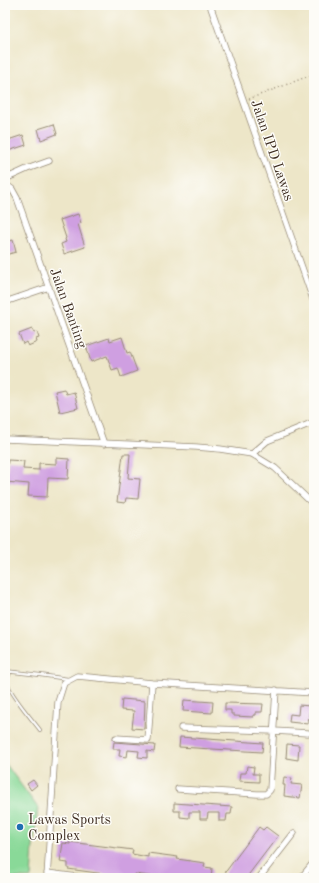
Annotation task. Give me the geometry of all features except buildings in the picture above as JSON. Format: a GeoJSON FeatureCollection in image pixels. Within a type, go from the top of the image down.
{"type":"FeatureCollection","features":[{"type":"Feature","properties":{"kind":"street","name":"Jalan IPD Lawas"},"geometry":{"type":"LineString","coordinates":[[210,5],[314,302]]}},
{"type":"Feature","properties":{"kind":"street"},"geometry":{"type":"LineString","coordinates":[[5,179],[27,169],[49,162]]}},
{"type":"Feature","properties":{"kind":"street","name":"Jalan Banting"},"geometry":{"type":"LineString","coordinates":[[5,184],[12,189],[17,198],[104,444]]}},
{"type":"Feature","properties":{"kind":"street"},"geometry":{"type":"LineString","coordinates":[[5,302],[49,287]]}},
{"type":"Feature","properties":{"kind":"street"},"geometry":{"type":"LineString","coordinates":[[252,454],[267,440],[314,422]]}},
{"type":"Feature","properties":{"kind":"street"},"geometry":{"type":"LineString","coordinates":[[5,439],[202,447],[252,454],[275,468],[314,505]]}},
{"type":"Feature","properties":{"kind":"street"},"geometry":{"type":"LineString","coordinates":[[85,878],[47,875],[58,702],[64,683],[77,676],[152,683],[314,693]]}},
{"type":"Feature","properties":{"kind":"street"},"geometry":{"type":"LineString","coordinates":[[116,738],[148,740],[152,683]]}},
{"type":"Feature","properties":{"kind":"street"},"geometry":{"type":"LineString","coordinates":[[178,789],[266,794],[270,790],[276,690]]}},
{"type":"Feature","properties":{"kind":"street"},"geometry":{"type":"LineString","coordinates":[[181,728],[308,733]]}},
{"type":"Feature","properties":{"kind":"street"},"geometry":{"type":"LineString","coordinates":[[259,878],[294,833]]}},
{"type":"Feature","properties":{"kind":"street"},"geometry":{"type":"LineString","coordinates":[[301,878],[314,862]]}},
{"type":"Feature","properties":{"kind":"lane"},"geometry":{"type":"LineString","coordinates":[[5,671],[40,674],[70,680]]}},
{"type":"Feature","properties":{"kind":"lane"},"geometry":{"type":"LineString","coordinates":[[10,672],[7,685],[40,730]]}},
{"type":"Feature","properties":{"kind":"path"},"geometry":{"type":"LineString","coordinates":[[244,101],[314,74]]}},
{"type":"Feature","properties":{"kind":"green space","name":"Lawas Sports Complex"},"geometry":{"type":"Polygon","coordinates":[[[5,763],[38,808],[31,878],[5,878],[5,763]]]}},
{"type":"Feature","properties":{"kind":"place","name":"Lawas Sports Complex"},"geometry":{"type":"Point","coordinates":[20,827]}}]}
